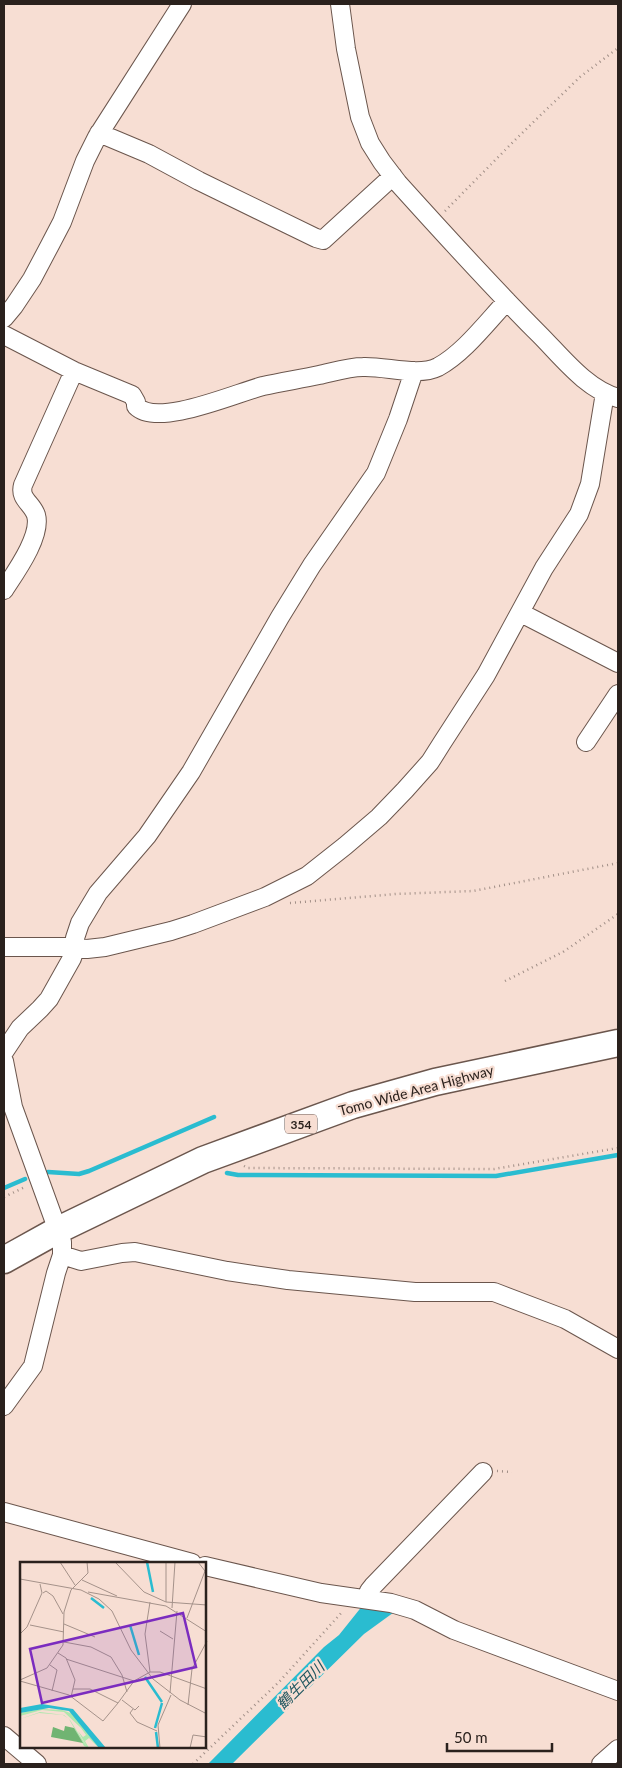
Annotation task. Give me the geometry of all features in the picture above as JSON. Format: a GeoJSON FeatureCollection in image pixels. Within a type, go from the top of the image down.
{"type":"FeatureCollection","features":[{"type":"Feature","properties":{"kind":"highway","name":"Tomo Wide Area Highway"},"geometry":{"type":"LineString","coordinates":[[4,1260],[60,1242],[202,1160],[353,1105],[435,1082],[618,1043]]}},
{"type":"Feature","properties":{"kind":"street"},"geometry":{"type":"LineString","coordinates":[[4,318],[32,279],[50,245],[72,198],[85,161],[100,133],[182,4]]}},
{"type":"Feature","properties":{"kind":"street"},"geometry":{"type":"LineString","coordinates":[[4,947],[87,949],[105,947],[172,931],[265,897],[307,876],[326,863],[379,817],[430,762],[481,683],[544,568],[570,530],[585,501],[612,396],[591,384],[574,369],[507,302],[393,176],[370,143],[360,117],[346,49],[340,4]]}},
{"type":"Feature","properties":{"kind":"street"},"geometry":{"type":"LineString","coordinates":[[100,133],[149,154],[199,181],[323,240],[393,176]]}},
{"type":"Feature","properties":{"kind":"street"},"geometry":{"type":"LineString","coordinates":[[4,335],[74,371],[132,395],[136,406],[141,411],[160,414],[204,405],[262,386],[362,366],[414,371],[430,370],[451,358],[507,302]]}},
{"type":"Feature","properties":{"kind":"street"},"geometry":{"type":"LineString","coordinates":[[4,590],[34,538],[37,522],[36,513],[22,495],[23,485],[74,371]]}},
{"type":"Feature","properties":{"kind":"street"},"geometry":{"type":"LineString","coordinates":[[4,1052],[20,1028],[49,998],[68,967],[75,949],[75,938],[80,923],[98,893],[147,836],[191,772],[303,580],[339,524],[376,473],[401,412],[414,371]]}},
{"type":"Feature","properties":{"kind":"street"},"geometry":{"type":"LineString","coordinates":[[521,612],[618,662]]}},
{"type":"Feature","properties":{"kind":"street"},"geometry":{"type":"LineString","coordinates":[[586,742],[618,694]]}},
{"type":"Feature","properties":{"kind":"street"},"geometry":{"type":"LineString","coordinates":[[4,1062],[8,1099],[13,1107],[41,1181],[60,1242],[56,1273],[33,1366],[4,1406]]}},
{"type":"Feature","properties":{"kind":"street"},"geometry":{"type":"LineString","coordinates":[[60,1242],[81,1261],[135,1252],[227,1271],[288,1280],[415,1292],[494,1292],[564,1319],[618,1349]]}},
{"type":"Feature","properties":{"kind":"street"},"geometry":{"type":"LineString","coordinates":[[360,1599],[483,1472]]}},
{"type":"Feature","properties":{"kind":"street"},"geometry":{"type":"LineString","coordinates":[[4,1512],[188,1562]]}},
{"type":"Feature","properties":{"kind":"street"},"geometry":{"type":"LineString","coordinates":[[206,1566],[321,1594],[391,1603],[415,1610],[454,1630],[618,1691]]}},
{"type":"Feature","properties":{"kind":"street"},"geometry":{"type":"LineString","coordinates":[[4,1736],[37,1764]]}},
{"type":"Feature","properties":{"kind":"street"},"geometry":{"type":"LineString","coordinates":[[601,1764],[618,1749]]}},
{"type":"Feature","properties":{"kind":"path"},"geometry":{"type":"LineString","coordinates":[[434,222],[580,77],[618,48]]}},
{"type":"Feature","properties":{"kind":"path"},"geometry":{"type":"LineString","coordinates":[[265,897],[269,901],[276,903],[473,891],[618,863]]}},
{"type":"Feature","properties":{"kind":"path"},"geometry":{"type":"LineString","coordinates":[[505,981],[563,952],[618,914]]}},
{"type":"Feature","properties":{"kind":"path"},"geometry":{"type":"LineString","coordinates":[[222,1153],[231,1162],[248,1168],[494,1169],[618,1148]]}},
{"type":"Feature","properties":{"kind":"path"},"geometry":{"type":"LineString","coordinates":[[4,1197],[41,1181]]}},
{"type":"Feature","properties":{"kind":"path"},"geometry":{"type":"LineString","coordinates":[[193,1764],[279,1682],[350,1603],[360,1599]]}},
{"type":"Feature","properties":{"kind":"water","name":"鶴生田川"},"geometry":{"type":"Polygon","coordinates":[[[363,1605],[397,1610],[364,1634],[232,1764],[208,1764],[324,1647],[339,1635],[363,1605]]]}},
{"type":"Feature","properties":{"kind":"waterway"},"geometry":{"type":"LineString","coordinates":[[48,1172],[79,1174],[89,1171],[214,1117]]}},
{"type":"Feature","properties":{"kind":"waterway"},"geometry":{"type":"LineString","coordinates":[[227,1173],[238,1175],[496,1176],[618,1155]]}},
{"type":"Feature","properties":{"kind":"waterway"},"geometry":{"type":"LineString","coordinates":[[4,1188],[25,1179]]}}]}
